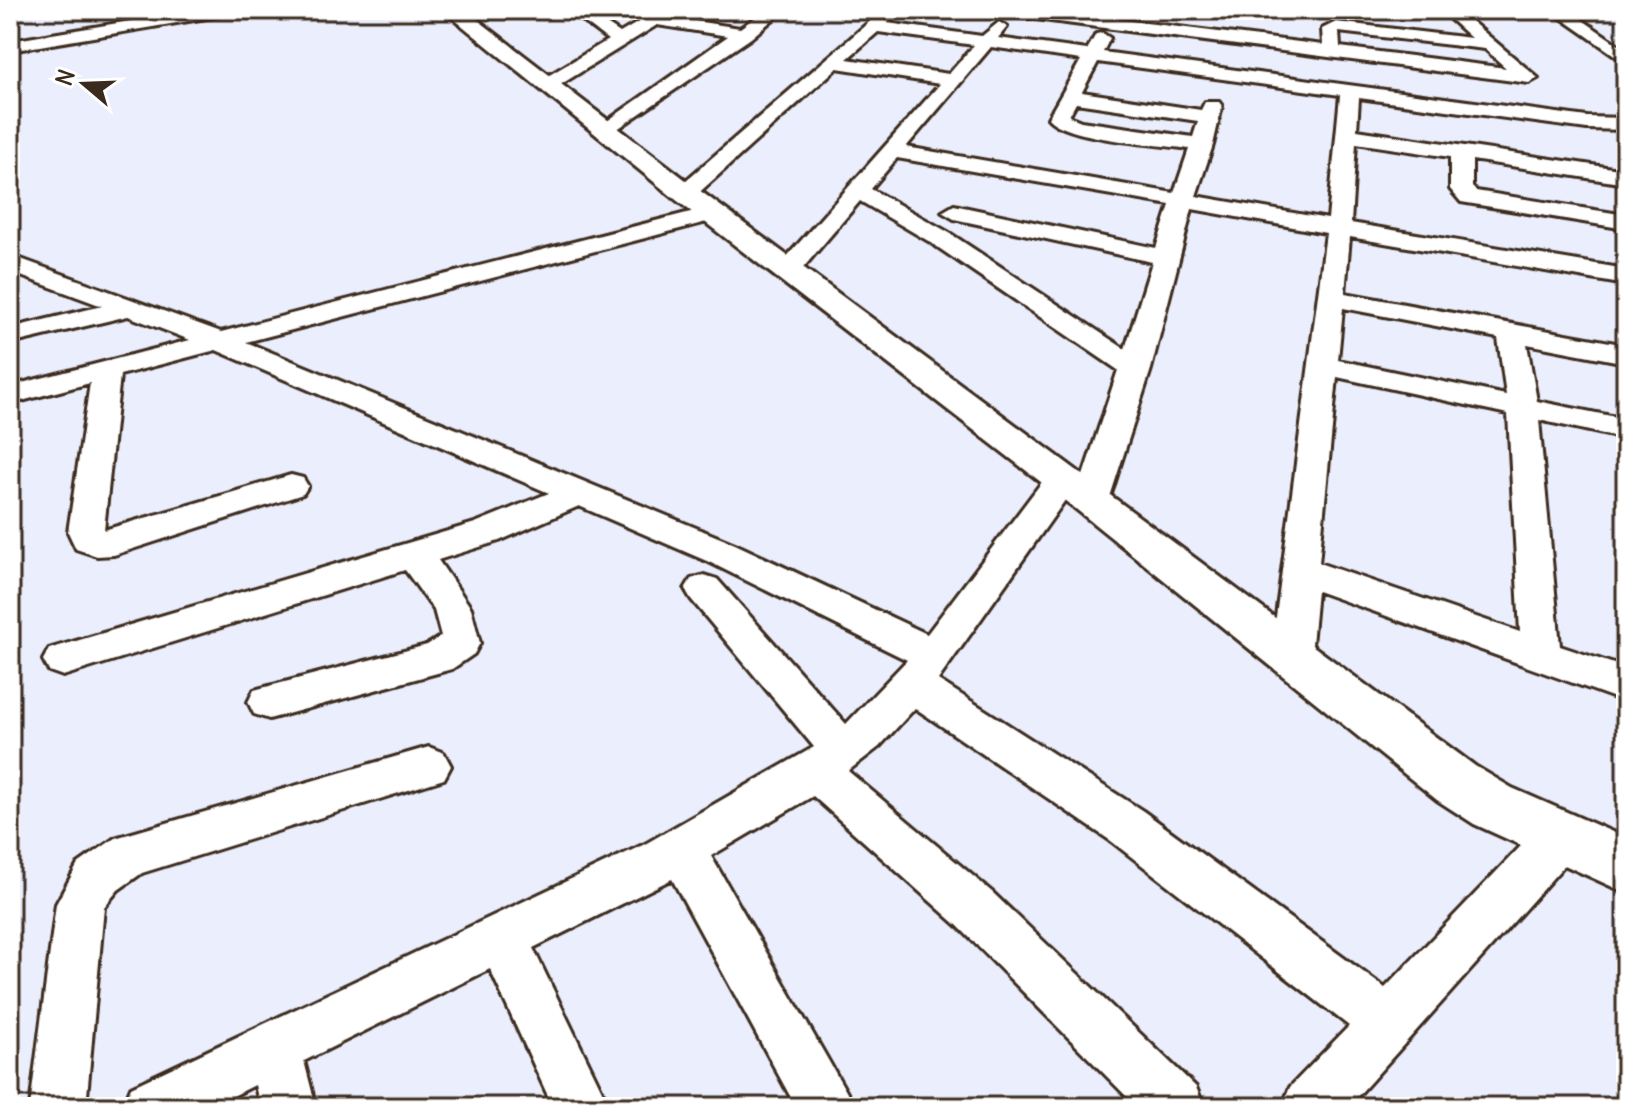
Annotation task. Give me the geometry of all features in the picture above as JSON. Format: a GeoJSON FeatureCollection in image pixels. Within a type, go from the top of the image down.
{"type":"FeatureCollection","features":[{"type":"Feature","properties":{"kind":"street"},"geometry":{"type":"LineString","coordinates":[[10,46],[224,10]]}},
{"type":"Feature","properties":{"kind":"street"},"geometry":{"type":"LineString","coordinates":[[576,10],[621,42]]}},
{"type":"Feature","properties":{"kind":"street"},"geometry":{"type":"LineString","coordinates":[[607,130],[776,10]]}},
{"type":"Feature","properties":{"kind":"street"},"geometry":{"type":"LineString","coordinates":[[130,308],[17,335],[19,393],[700,203],[831,62],[892,10]]}},
{"type":"Feature","properties":{"kind":"street"},"geometry":{"type":"LineString","coordinates":[[788,270],[1012,10],[1070,14],[1110,23],[1241,32],[1332,51],[1526,76]]}},
{"type":"Feature","properties":{"kind":"street"},"geometry":{"type":"LineString","coordinates":[[1558,10],[1626,58]]}},
{"type":"Feature","properties":{"kind":"street"},"geometry":{"type":"LineString","coordinates":[[1581,10],[1626,40]]}},
{"type":"Feature","properties":{"kind":"street"},"geometry":{"type":"LineString","coordinates":[[458,11],[700,203],[1078,489],[1456,783],[1493,806],[1626,866]]}},
{"type":"Feature","properties":{"kind":"street"},"geometry":{"type":"LineString","coordinates":[[1428,13],[1452,13],[1607,140]]}},
{"type":"Feature","properties":{"kind":"street"},"geometry":{"type":"LineString","coordinates":[[548,84],[662,15],[745,34]]}},
{"type":"Feature","properties":{"kind":"street"},"geometry":{"type":"LineString","coordinates":[[1110,23],[1058,118],[1064,123],[1203,145]]}},
{"type":"Feature","properties":{"kind":"street"},"geometry":{"type":"LineString","coordinates":[[873,26],[1587,123],[1626,124]]}},
{"type":"Feature","properties":{"kind":"street"},"geometry":{"type":"LineString","coordinates":[[1332,51],[1330,29],[1336,27],[1491,45]]}},
{"type":"Feature","properties":{"kind":"street"},"geometry":{"type":"LineString","coordinates":[[1232,75],[1241,32]]}},
{"type":"Feature","properties":{"kind":"street"},"geometry":{"type":"LineString","coordinates":[[831,62],[953,80]]}},
{"type":"Feature","properties":{"kind":"street"},"geometry":{"type":"LineString","coordinates":[[1291,655],[1339,226],[1350,91]]}},
{"type":"Feature","properties":{"kind":"street"},"geometry":{"type":"LineString","coordinates":[[151,1107],[681,849],[829,761],[864,734],[923,670],[1078,489],[1136,369],[1165,257],[1211,112],[1069,96]]}},
{"type":"Feature","properties":{"kind":"street"},"geometry":{"type":"LineString","coordinates":[[1347,135],[1626,177]]}},
{"type":"Feature","properties":{"kind":"street"},"geometry":{"type":"LineString","coordinates":[[893,151],[1626,277]]}},
{"type":"Feature","properties":{"kind":"street"},"geometry":{"type":"LineString","coordinates":[[1461,153],[1461,189],[1469,197],[1626,222]]}},
{"type":"Feature","properties":{"kind":"street"},"geometry":{"type":"LineString","coordinates":[[939,237],[981,165]]}},
{"type":"Feature","properties":{"kind":"street"},"geometry":{"type":"LineString","coordinates":[[1560,167],[1570,214]]}},
{"type":"Feature","properties":{"kind":"street"},"geometry":{"type":"LineString","coordinates":[[857,190],[939,237],[1136,369]]}},
{"type":"Feature","properties":{"kind":"street"},"geometry":{"type":"LineString","coordinates":[[954,212],[1165,257]]}},
{"type":"Feature","properties":{"kind":"street"},"geometry":{"type":"LineString","coordinates":[[10,263],[216,340],[722,553],[923,670],[1388,1023]]}},
{"type":"Feature","properties":{"kind":"street"},"geometry":{"type":"LineString","coordinates":[[10,285],[45,277]]}},
{"type":"Feature","properties":{"kind":"street"},"geometry":{"type":"LineString","coordinates":[[1331,298],[1626,354]]}},
{"type":"Feature","properties":{"kind":"street"},"geometry":{"type":"LineString","coordinates":[[1511,332],[1523,408],[1541,654]]}},
{"type":"Feature","properties":{"kind":"street"},"geometry":{"type":"LineString","coordinates":[[1324,366],[1626,429]]}},
{"type":"Feature","properties":{"kind":"street"},"geometry":{"type":"LineString","coordinates":[[106,370],[86,532],[88,540],[114,542],[291,486]]}},
{"type":"Feature","properties":{"kind":"street"},"geometry":{"type":"LineString","coordinates":[[63,660],[515,523],[580,493]]}},
{"type":"Feature","properties":{"kind":"street"},"geometry":{"type":"LineString","coordinates":[[269,702],[438,658],[460,643],[461,635],[450,607],[414,555]]}},
{"type":"Feature","properties":{"kind":"street"},"geometry":{"type":"LineString","coordinates":[[1301,571],[1626,685]]}},
{"type":"Feature","properties":{"kind":"street"},"geometry":{"type":"LineString","coordinates":[[704,589],[829,761],[1176,1107]]}},
{"type":"Feature","properties":{"kind":"street"},"geometry":{"type":"LineString","coordinates":[[58,1107],[80,904],[89,884],[106,866],[132,854],[429,766]]}},
{"type":"Feature","properties":{"kind":"street"},"geometry":{"type":"LineString","coordinates":[[1310,1107],[1559,838]]}},
{"type":"Feature","properties":{"kind":"street"},"geometry":{"type":"LineString","coordinates":[[681,849],[827,1107]]}},
{"type":"Feature","properties":{"kind":"street"},"geometry":{"type":"LineString","coordinates":[[501,937],[582,1107]]}},
{"type":"Feature","properties":{"kind":"street"},"geometry":{"type":"LineString","coordinates":[[274,1047],[288,1107]]}}]}
